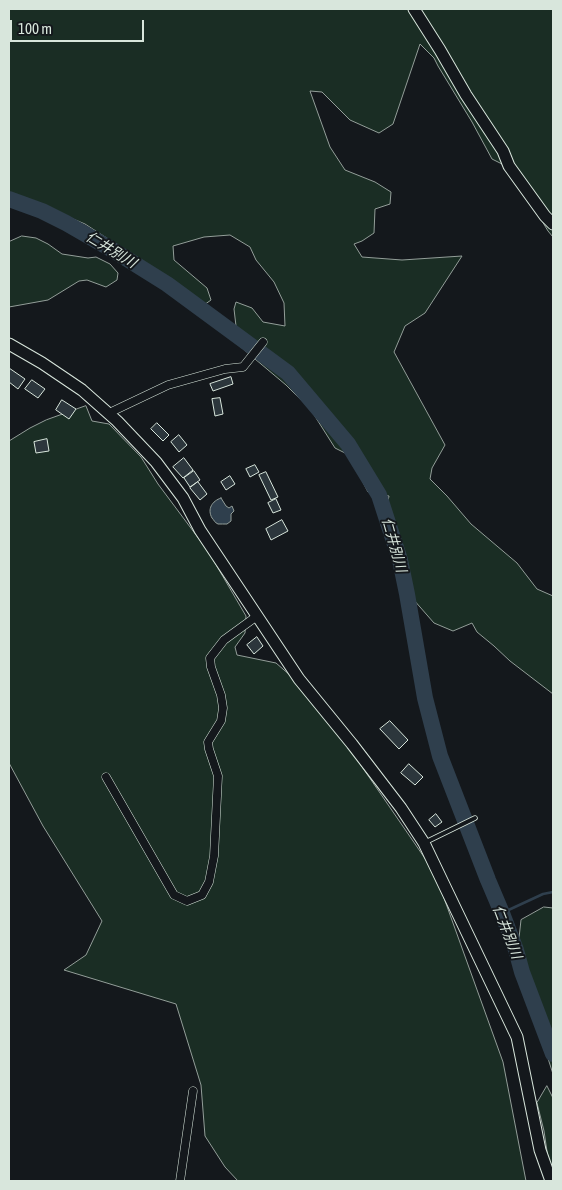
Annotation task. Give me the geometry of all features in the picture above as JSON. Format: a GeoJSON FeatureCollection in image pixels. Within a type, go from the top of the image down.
{"type":"FeatureCollection","features":[{"type":"Feature","properties":{"kind":"street"},"geometry":{"type":"LineString","coordinates":[[414,9],[466,95],[503,151],[509,166],[545,216],[553,224]]}},
{"type":"Feature","properties":{"kind":"street"},"geometry":{"type":"LineString","coordinates":[[109,413],[168,385],[225,369],[243,367],[263,342]]}},
{"type":"Feature","properties":{"kind":"street"},"geometry":{"type":"LineString","coordinates":[[9,344],[42,363],[82,390],[109,413],[156,462],[183,498],[200,530],[299,679],[402,808],[424,843],[517,1037],[540,1150],[551,1181]]}},
{"type":"Feature","properties":{"kind":"street"},"geometry":{"type":"LineString","coordinates":[[106,777],[174,895],[187,901],[202,895],[209,882],[214,856],[218,776],[208,742],[221,721],[223,708],[210,658],[224,640],[256,616]]}},
{"type":"Feature","properties":{"kind":"street"},"geometry":{"type":"LineString","coordinates":[[180,1181],[193,1091]]}},
{"type":"Feature","properties":{"kind":"lane"},"geometry":{"type":"LineString","coordinates":[[424,843],[475,818]]}},
{"type":"Feature","properties":{"kind":"green space"},"geometry":{"type":"Polygon","coordinates":[[[9,9],[553,9],[553,237],[502,164],[492,159],[434,58],[420,44],[393,124],[379,133],[350,120],[322,92],[310,91],[330,147],[345,170],[375,182],[391,192],[390,204],[375,209],[374,233],[354,244],[362,257],[402,260],[462,256],[425,313],[405,326],[394,352],[445,445],[432,468],[430,479],[471,524],[517,563],[537,589],[553,596],[553,694],[510,661],[477,632],[472,623],[453,631],[434,623],[413,599],[400,538],[388,501],[389,496],[368,492],[349,455],[335,448],[311,410],[286,385],[236,343],[234,309],[236,302],[252,308],[263,322],[285,326],[284,303],[274,282],[256,260],[250,247],[230,235],[204,237],[173,246],[174,260],[207,288],[211,300],[204,305],[85,224],[33,202],[9,195],[9,9]]]}},
{"type":"Feature","properties":{"kind":"green space"},"geometry":{"type":"Polygon","coordinates":[[[22,236],[36,238],[62,254],[88,258],[96,257],[110,264],[118,273],[117,280],[106,287],[87,280],[79,281],[48,300],[9,307],[9,242],[22,236]]]}},
{"type":"Feature","properties":{"kind":"green space"},"geometry":{"type":"Polygon","coordinates":[[[86,406],[92,421],[109,424],[141,457],[158,484],[208,551],[246,616],[245,633],[235,647],[237,655],[276,663],[291,676],[345,742],[435,873],[503,1062],[526,1181],[238,1181],[225,1167],[205,1136],[201,1085],[176,1004],[64,970],[86,955],[102,921],[43,826],[9,763],[9,441],[46,420],[86,406]]]}},
{"type":"Feature","properties":{"kind":"green space"},"geometry":{"type":"Polygon","coordinates":[[[544,907],[553,908],[553,1074],[545,1049],[541,1007],[518,947],[521,920],[544,907]]]}},
{"type":"Feature","properties":{"kind":"green space"},"geometry":{"type":"Polygon","coordinates":[[[547,1086],[553,1098],[553,1174],[549,1165],[544,1131],[537,1103],[547,1086]]]}},
{"type":"Feature","properties":{"kind":"water"},"geometry":{"type":"Polygon","coordinates":[[[221,498],[226,506],[229,508],[232,506],[234,511],[231,514],[231,521],[227,524],[217,524],[210,512],[211,506],[221,498]]]}},
{"type":"Feature","properties":{"kind":"building"},"geometry":{"type":"Polygon","coordinates":[[[9,368],[25,379],[18,389],[9,382],[9,368]]]}},
{"type":"Feature","properties":{"kind":"building"},"geometry":{"type":"Polygon","coordinates":[[[231,377],[233,384],[213,391],[210,384],[231,377]]]}},
{"type":"Feature","properties":{"kind":"building"},"geometry":{"type":"Polygon","coordinates":[[[32,380],[45,389],[38,398],[25,389],[32,380]]]}},
{"type":"Feature","properties":{"kind":"building"},"geometry":{"type":"Polygon","coordinates":[[[220,398],[223,414],[215,416],[212,399],[220,398]]]}},
{"type":"Feature","properties":{"kind":"building"},"geometry":{"type":"Polygon","coordinates":[[[62,400],[76,409],[69,419],[56,410],[62,400]]]}},
{"type":"Feature","properties":{"kind":"building"},"geometry":{"type":"Polygon","coordinates":[[[157,423],[169,435],[163,441],[151,429],[157,423]]]}},
{"type":"Feature","properties":{"kind":"building"},"geometry":{"type":"Polygon","coordinates":[[[179,435],[187,445],[179,452],[171,442],[179,435]]]}},
{"type":"Feature","properties":{"kind":"building"},"geometry":{"type":"Polygon","coordinates":[[[47,439],[49,451],[36,453],[34,442],[47,439]]]}},
{"type":"Feature","properties":{"kind":"building"},"geometry":{"type":"Polygon","coordinates":[[[184,458],[193,470],[183,478],[173,467],[184,458]]]}},
{"type":"Feature","properties":{"kind":"building"},"geometry":{"type":"Polygon","coordinates":[[[255,465],[259,472],[250,477],[246,469],[255,465]]]}},
{"type":"Feature","properties":{"kind":"building"},"geometry":{"type":"Polygon","coordinates":[[[194,471],[200,480],[190,487],[184,478],[194,471]]]}},
{"type":"Feature","properties":{"kind":"building"},"geometry":{"type":"Polygon","coordinates":[[[266,472],[278,497],[271,500],[259,475],[266,472]]]}},
{"type":"Feature","properties":{"kind":"building"},"geometry":{"type":"Polygon","coordinates":[[[230,476],[235,484],[226,490],[221,482],[230,476]]]}},
{"type":"Feature","properties":{"kind":"building"},"geometry":{"type":"Polygon","coordinates":[[[198,482],[207,494],[200,500],[190,488],[198,482]]]}},
{"type":"Feature","properties":{"kind":"building"},"geometry":{"type":"Polygon","coordinates":[[[276,499],[281,510],[273,513],[268,503],[276,499]]]}},
{"type":"Feature","properties":{"kind":"building"},"geometry":{"type":"Polygon","coordinates":[[[282,520],[288,531],[271,540],[266,529],[282,520]]]}},
{"type":"Feature","properties":{"kind":"building"},"geometry":{"type":"Polygon","coordinates":[[[257,637],[263,646],[254,654],[247,645],[257,637]]]}},
{"type":"Feature","properties":{"kind":"building"},"geometry":{"type":"Polygon","coordinates":[[[390,721],[408,740],[399,749],[380,729],[390,721]]]}},
{"type":"Feature","properties":{"kind":"building"},"geometry":{"type":"Polygon","coordinates":[[[409,764],[423,777],[415,785],[401,773],[409,764]]]}},
{"type":"Feature","properties":{"kind":"building"},"geometry":{"type":"Polygon","coordinates":[[[436,814],[442,822],[435,827],[429,820],[436,814]]]}},
{"type":"Feature","properties":{"kind":"waterway","name":"仁井別川"},"geometry":{"type":"LineString","coordinates":[[9,199],[42,211],[66,223],[167,284],[288,373],[348,444],[379,495],[400,560],[425,698],[440,756],[502,913],[553,1054]]}},
{"type":"Feature","properties":{"kind":"waterway"},"geometry":{"type":"LineString","coordinates":[[502,913],[543,894],[553,892]]}}]}
